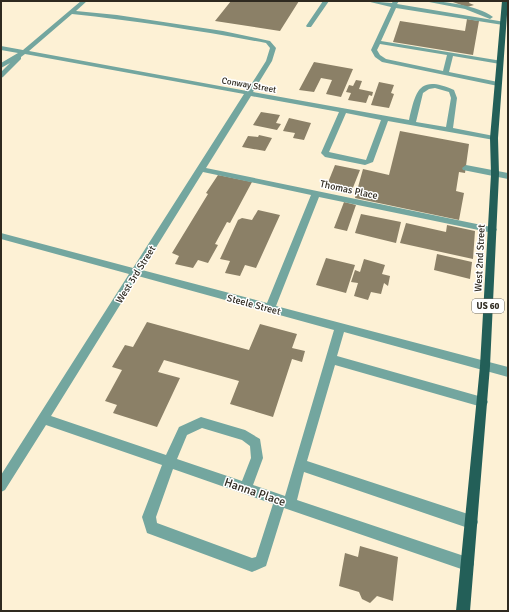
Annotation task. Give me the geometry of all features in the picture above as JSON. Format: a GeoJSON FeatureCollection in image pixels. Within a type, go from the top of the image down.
{"type":"FeatureCollection","features":[{"type":"Feature","properties":{"kind":"main road","name":"West 2nd Street"},"geometry":{"type":"LineString","coordinates":[[463,611],[485,366],[495,174],[494,138],[498,84],[503,59],[503,22],[505,1]]}},
{"type":"Feature","properties":{"kind":"street"},"geometry":{"type":"LineString","coordinates":[[1,66],[24,52],[84,1]]}},
{"type":"Feature","properties":{"kind":"street"},"geometry":{"type":"LineString","coordinates":[[309,26],[326,1]]}},
{"type":"Feature","properties":{"kind":"street"},"geometry":{"type":"LineString","coordinates":[[369,1],[395,4],[416,10],[460,17],[503,22]]}},
{"type":"Feature","properties":{"kind":"street"},"geometry":{"type":"LineString","coordinates":[[427,1],[471,10],[503,22]]}},
{"type":"Feature","properties":{"kind":"street"},"geometry":{"type":"LineString","coordinates":[[395,4],[374,50],[377,56],[384,61],[498,84]]}},
{"type":"Feature","properties":{"kind":"street"},"geometry":{"type":"LineString","coordinates":[[416,10],[417,17]]}},
{"type":"Feature","properties":{"kind":"street","name":"West 3rd Street"},"geometry":{"type":"LineString","coordinates":[[1,486],[269,61],[273,48],[268,42],[223,33],[117,17],[71,12]]}},
{"type":"Feature","properties":{"kind":"street"},"geometry":{"type":"LineString","coordinates":[[456,23],[459,22],[460,17]]}},
{"type":"Feature","properties":{"kind":"street"},"geometry":{"type":"LineString","coordinates":[[378,42],[450,54],[503,59]]}},
{"type":"Feature","properties":{"kind":"street","name":"Conway Street"},"geometry":{"type":"LineString","coordinates":[[1,48],[494,138]]}},
{"type":"Feature","properties":{"kind":"street"},"geometry":{"type":"LineString","coordinates":[[1,76],[18,61],[24,52]]}},
{"type":"Feature","properties":{"kind":"street"},"geometry":{"type":"LineString","coordinates":[[445,74],[450,54]]}},
{"type":"Feature","properties":{"kind":"street"},"geometry":{"type":"LineString","coordinates":[[412,123],[420,92],[427,86],[436,86],[452,91],[454,98],[449,130]]}},
{"type":"Feature","properties":{"kind":"street"},"geometry":{"type":"LineString","coordinates":[[343,111],[325,153],[328,156],[365,163],[369,162],[385,118]]}},
{"type":"Feature","properties":{"kind":"street"},"geometry":{"type":"LineString","coordinates":[[466,168],[508,176]]}},
{"type":"Feature","properties":{"kind":"street","name":"Thomas Place"},"geometry":{"type":"LineString","coordinates":[[200,169],[492,230]]}},
{"type":"Feature","properties":{"kind":"street"},"geometry":{"type":"LineString","coordinates":[[270,308],[316,193]]}},
{"type":"Feature","properties":{"kind":"street","name":"Steele Street"},"geometry":{"type":"LineString","coordinates":[[1,236],[508,372]]}},
{"type":"Feature","properties":{"kind":"street"},"geometry":{"type":"LineString","coordinates":[[245,488],[257,458],[256,443],[245,436],[201,422],[183,431],[169,463],[149,518],[152,528],[252,565],[258,564],[261,561],[301,465],[340,327]]}},
{"type":"Feature","properties":{"kind":"street"},"geometry":{"type":"LineString","coordinates":[[331,359],[482,402]]}},
{"type":"Feature","properties":{"kind":"street","name":"Hanna Place"},"geometry":{"type":"LineString","coordinates":[[43,419],[467,564]]}},
{"type":"Feature","properties":{"kind":"street"},"geometry":{"type":"LineString","coordinates":[[301,465],[471,522]]}},
{"type":"Feature","properties":{"kind":"building"},"geometry":{"type":"Polygon","coordinates":[[[231,1],[299,1],[280,31],[215,21],[231,1]]]}},
{"type":"Feature","properties":{"kind":"building"},"geometry":{"type":"Polygon","coordinates":[[[450,1],[470,1],[469,3],[474,5],[467,7],[450,1]]]}},
{"type":"Feature","properties":{"kind":"building"},"geometry":{"type":"Polygon","coordinates":[[[467,19],[479,21],[473,55],[393,42],[400,21],[465,31],[467,19]]]}},
{"type":"Feature","properties":{"kind":"building"},"geometry":{"type":"Polygon","coordinates":[[[314,62],[353,69],[341,97],[326,94],[332,80],[321,78],[314,92],[299,90],[314,62]]]}},
{"type":"Feature","properties":{"kind":"building"},"geometry":{"type":"Polygon","coordinates":[[[356,80],[362,81],[359,89],[373,92],[372,96],[369,95],[366,103],[348,100],[351,93],[346,92],[349,85],[353,86],[356,80]]]}},
{"type":"Feature","properties":{"kind":"building"},"geometry":{"type":"Polygon","coordinates":[[[379,82],[394,85],[391,93],[394,94],[389,108],[371,105],[379,82]]]}},
{"type":"Feature","properties":{"kind":"building"},"geometry":{"type":"Polygon","coordinates":[[[261,112],[280,115],[276,123],[281,124],[277,130],[253,125],[261,112]]]}},
{"type":"Feature","properties":{"kind":"building"},"geometry":{"type":"Polygon","coordinates":[[[289,118],[311,123],[304,140],[293,138],[295,133],[283,131],[289,118]]]}},
{"type":"Feature","properties":{"kind":"building"},"geometry":{"type":"Polygon","coordinates":[[[400,131],[469,144],[465,173],[459,172],[456,191],[464,193],[459,220],[355,198],[363,169],[389,175],[400,131]]]}},
{"type":"Feature","properties":{"kind":"building"},"geometry":{"type":"Polygon","coordinates":[[[259,135],[272,138],[265,151],[242,147],[248,136],[258,137],[259,135]]]}},
{"type":"Feature","properties":{"kind":"building"},"geometry":{"type":"Polygon","coordinates":[[[335,165],[360,170],[352,190],[327,185],[335,165]]]}},
{"type":"Feature","properties":{"kind":"building"},"geometry":{"type":"Polygon","coordinates":[[[218,175],[252,182],[230,223],[227,222],[215,244],[218,245],[208,263],[198,260],[193,268],[175,264],[179,256],[172,253],[218,175]]]}},
{"type":"Feature","properties":{"kind":"building"},"geometry":{"type":"Polygon","coordinates":[[[344,202],[356,205],[347,231],[334,228],[344,202]]]}},
{"type":"Feature","properties":{"kind":"building"},"geometry":{"type":"Polygon","coordinates":[[[258,210],[280,215],[256,268],[245,265],[240,276],[225,273],[230,261],[220,259],[238,220],[242,218],[252,220],[258,210]]]}},
{"type":"Feature","properties":{"kind":"building"},"geometry":{"type":"Polygon","coordinates":[[[361,214],[401,222],[396,243],[355,233],[361,214]]]}},
{"type":"Feature","properties":{"kind":"building"},"geometry":{"type":"Polygon","coordinates":[[[406,223],[446,232],[447,225],[475,231],[473,259],[400,243],[406,223]]]}},
{"type":"Feature","properties":{"kind":"building"},"geometry":{"type":"Polygon","coordinates":[[[437,254],[472,262],[470,279],[434,270],[437,254]]]}},
{"type":"Feature","properties":{"kind":"building"},"geometry":{"type":"Polygon","coordinates":[[[326,258],[355,265],[346,293],[316,285],[326,258]]]}},
{"type":"Feature","properties":{"kind":"building"},"geometry":{"type":"Polygon","coordinates":[[[364,259],[385,265],[382,274],[390,276],[388,286],[384,283],[381,294],[371,292],[368,300],[354,296],[358,283],[351,282],[355,270],[360,272],[364,259]]]}},
{"type":"Feature","properties":{"kind":"building"},"geometry":{"type":"Polygon","coordinates":[[[147,322],[249,350],[260,324],[297,334],[292,348],[305,351],[302,362],[292,359],[273,417],[230,404],[239,381],[164,360],[158,372],[180,378],[157,427],[113,413],[117,405],[105,401],[122,370],[112,367],[125,345],[133,347],[147,322]]]}},
{"type":"Feature","properties":{"kind":"building"},"geometry":{"type":"Polygon","coordinates":[[[360,546],[398,557],[393,601],[377,596],[370,603],[362,599],[359,592],[339,586],[345,553],[358,557],[360,546]]]}}]}
